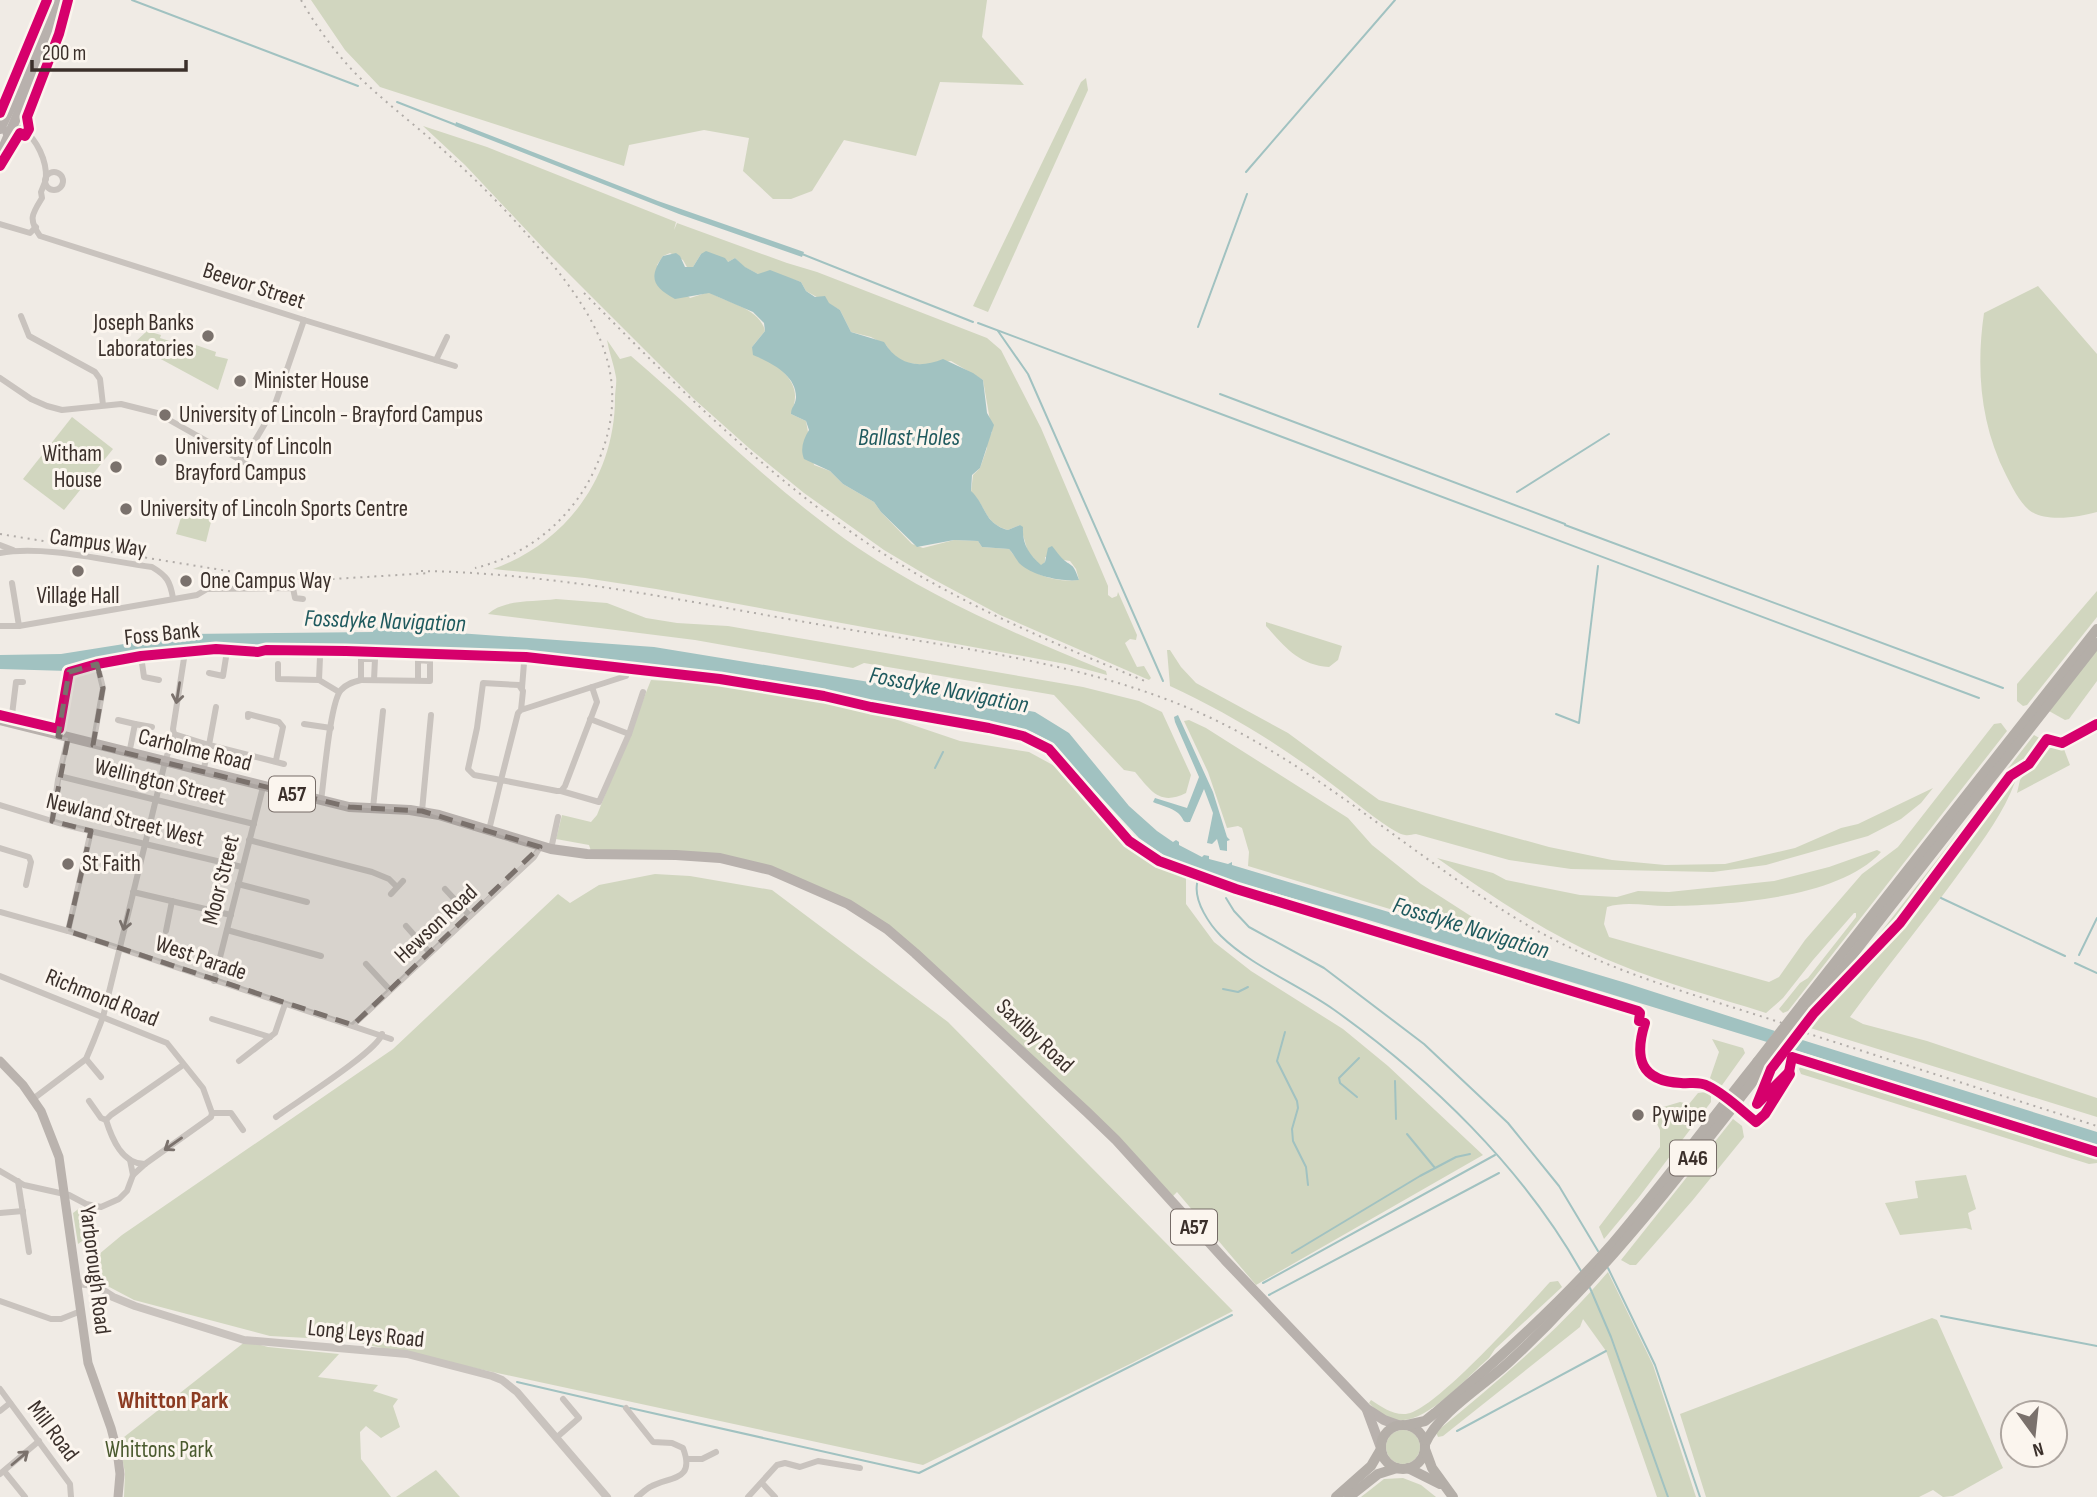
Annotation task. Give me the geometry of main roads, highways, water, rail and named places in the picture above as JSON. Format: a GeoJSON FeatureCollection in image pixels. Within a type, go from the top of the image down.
{"type":"FeatureCollection","features":[{"type":"Feature","properties":{"kind":"highway","name":"A46"},"geometry":{"type":"LineString","coordinates":[[2037,712],[2097,629]]}},
{"type":"Feature","properties":{"kind":"highway","name":"A46"},"geometry":{"type":"LineString","coordinates":[[1425,1447],[1437,1424],[1507,1363],[1664,1195],[1761,1064],[2026,725],[2097,643]]}},
{"type":"Feature","properties":{"kind":"highway","name":"A46"},"geometry":{"type":"LineString","coordinates":[[1403,1425],[1430,1418],[1571,1295]]}},
{"type":"Feature","properties":{"kind":"highway"},"geometry":{"type":"LineString","coordinates":[[1335,1497],[1374,1463],[1385,1433],[1403,1425],[1418,1430],[1432,1468],[1453,1497]]}},
{"type":"Feature","properties":{"kind":"highway"},"geometry":{"type":"LineString","coordinates":[[1349,1497],[1378,1474],[1419,1462],[1425,1447]]}},
{"type":"Feature","properties":{"kind":"highway"},"geometry":{"type":"LineString","coordinates":[[1381,1448],[1387,1462],[1443,1485]]}},
{"type":"Feature","properties":{"kind":"main road"},"geometry":{"type":"LineString","coordinates":[[0,140],[56,0]]}},
{"type":"Feature","properties":{"kind":"main road"},"geometry":{"type":"LineString","coordinates":[[0,155],[7,125],[64,0]]}},
{"type":"Feature","properties":{"kind":"main road"},"geometry":{"type":"LineString","coordinates":[[7,125],[24,130]]}},
{"type":"Feature","properties":{"kind":"main road","name":"Carholme Road"},"geometry":{"type":"LineString","coordinates":[[6,721],[321,801],[349,807],[422,811],[545,848],[587,854]]}},
{"type":"Feature","properties":{"kind":"main road","name":"Saxilby Road"},"geometry":{"type":"LineString","coordinates":[[587,854],[676,855],[739,861],[807,885],[848,904],[876,922],[915,953],[1116,1140],[1367,1409],[1384,1420],[1403,1425]]}},
{"type":"Feature","properties":{"kind":"main road","name":"Yarborough Road"},"geometry":{"type":"LineString","coordinates":[[0,1061],[33,1099],[55,1143],[67,1206],[88,1363],[117,1451],[120,1474],[118,1497]]}},
{"type":"Feature","properties":{"kind":"main road","name":"Saxilby Road"},"geometry":{"type":"LineString","coordinates":[[1367,1409],[1381,1448]]}},
{"type":"Feature","properties":{"kind":"water"},"geometry":{"type":"Polygon","coordinates":[[[456,122],[658,201],[804,252],[802,257],[679,214],[455,126],[456,122]]]}},
{"type":"Feature","properties":{"kind":"water","name":"Ballast Holes"},"geometry":{"type":"Polygon","coordinates":[[[706,251],[725,258],[728,262],[735,258],[758,274],[770,270],[801,282],[806,291],[815,297],[825,296],[829,303],[840,310],[851,332],[884,342],[902,360],[926,364],[943,359],[983,380],[987,413],[994,425],[980,468],[972,475],[971,491],[994,523],[1008,530],[1020,525],[1023,527],[1027,548],[1041,565],[1045,562],[1048,548],[1052,546],[1063,560],[1073,566],[1079,580],[1039,575],[1019,563],[1009,549],[982,547],[978,541],[954,540],[917,547],[874,502],[843,484],[830,471],[804,459],[803,444],[809,430],[806,421],[791,414],[796,398],[792,383],[781,370],[753,355],[752,347],[765,331],[764,323],[753,312],[709,293],[675,299],[655,281],[655,270],[663,256],[676,253],[685,267],[693,267],[706,251]]]}},
{"type":"Feature","properties":{"kind":"water"},"geometry":{"type":"Polygon","coordinates":[[[374,627],[654,647],[1035,712],[1069,733],[1129,806],[1157,831],[1202,857],[1209,856],[1209,859],[1228,864],[1232,862],[1232,865],[1626,983],[1775,1031],[1767,1042],[1362,918],[1194,870],[1168,858],[1139,838],[1049,741],[1032,732],[1011,726],[679,668],[462,649],[202,648],[150,653],[68,671],[0,669],[0,655],[61,654],[187,634],[373,632],[374,627]]]}},
{"type":"Feature","properties":{"kind":"water"},"geometry":{"type":"Polygon","coordinates":[[[1178,715],[1213,792],[1230,840],[1227,841],[1227,851],[1220,850],[1217,839],[1212,844],[1207,843],[1213,813],[1204,789],[1190,822],[1184,821],[1173,810],[1153,802],[1155,798],[1187,808],[1199,777],[1175,722],[1174,717],[1178,715]]]}},
{"type":"Feature","properties":{"kind":"water"},"geometry":{"type":"Polygon","coordinates":[[[1796,1038],[2097,1132],[2097,1146],[1788,1048],[1796,1038]]]}},
{"type":"Feature","properties":{"kind":"waterway"},"geometry":{"type":"LineString","coordinates":[[132,0],[358,86]]}},
{"type":"Feature","properties":{"kind":"waterway"},"geometry":{"type":"LineString","coordinates":[[1246,172],[1395,0]]}},
{"type":"Feature","properties":{"kind":"waterway"},"geometry":{"type":"LineString","coordinates":[[397,102],[456,125]]}},
{"type":"Feature","properties":{"kind":"waterway"},"geometry":{"type":"LineString","coordinates":[[1198,327],[1247,194]]}},
{"type":"Feature","properties":{"kind":"waterway"},"geometry":{"type":"LineString","coordinates":[[802,254],[973,322]]}},
{"type":"Feature","properties":{"kind":"waterway"},"geometry":{"type":"LineString","coordinates":[[978,323],[1979,698]]}},
{"type":"Feature","properties":{"kind":"waterway"},"geometry":{"type":"LineString","coordinates":[[998,331],[1028,374],[1163,681]]}},
{"type":"Feature","properties":{"kind":"waterway"},"geometry":{"type":"LineString","coordinates":[[1220,394],[1565,524]]}},
{"type":"Feature","properties":{"kind":"waterway"},"geometry":{"type":"LineString","coordinates":[[1517,492],[1609,434]]}},
{"type":"Feature","properties":{"kind":"waterway"},"geometry":{"type":"LineString","coordinates":[[1565,525],[2003,688]]}},
{"type":"Feature","properties":{"kind":"waterway"},"geometry":{"type":"LineString","coordinates":[[1556,714],[1579,723],[1598,566]]}},
{"type":"Feature","properties":{"kind":"waterway"},"geometry":{"type":"LineString","coordinates":[[935,768],[943,752]]}},
{"type":"Feature","properties":{"kind":"waterway"},"geometry":{"type":"LineString","coordinates":[[1203,870],[1197,882],[1198,898],[1208,919],[1221,936],[1260,966],[1333,1009],[1439,1095],[1502,1161],[1531,1196],[1581,1271]]}},
{"type":"Feature","properties":{"kind":"waterway"},"geometry":{"type":"LineString","coordinates":[[1235,895],[1634,1015]]}},
{"type":"Feature","properties":{"kind":"waterway"},"geometry":{"type":"LineString","coordinates":[[1226,898],[1249,927],[1324,968],[1424,1044],[1508,1123],[1559,1186],[1598,1251]]}},
{"type":"Feature","properties":{"kind":"waterway"},"geometry":{"type":"LineString","coordinates":[[1941,898],[2065,956]]}},
{"type":"Feature","properties":{"kind":"waterway"},"geometry":{"type":"LineString","coordinates":[[2079,955],[2097,918]]}},
{"type":"Feature","properties":{"kind":"waterway"},"geometry":{"type":"LineString","coordinates":[[2075,963],[2097,973]]}},
{"type":"Feature","properties":{"kind":"waterway"},"geometry":{"type":"LineString","coordinates":[[1223,989],[1238,992],[1248,987]]}},
{"type":"Feature","properties":{"kind":"waterway"},"geometry":{"type":"LineString","coordinates":[[1285,1032],[1277,1061],[1297,1101],[1298,1108],[1292,1129],[1293,1141],[1306,1167],[1308,1185]]}},
{"type":"Feature","properties":{"kind":"waterway"},"geometry":{"type":"LineString","coordinates":[[1357,1097],[1340,1083],[1339,1078],[1359,1058]]}},
{"type":"Feature","properties":{"kind":"waterway"},"geometry":{"type":"LineString","coordinates":[[1395,1081],[1396,1119]]}},
{"type":"Feature","properties":{"kind":"waterway"},"geometry":{"type":"LineString","coordinates":[[1407,1134],[1435,1168]]}},
{"type":"Feature","properties":{"kind":"waterway"},"geometry":{"type":"LineString","coordinates":[[1292,1253],[1420,1176],[1456,1157],[1470,1154]]}},
{"type":"Feature","properties":{"kind":"waterway"},"geometry":{"type":"LineString","coordinates":[[1263,1283],[1495,1155]]}},
{"type":"Feature","properties":{"kind":"waterway"},"geometry":{"type":"LineString","coordinates":[[1269,1295],[1499,1173]]}},
{"type":"Feature","properties":{"kind":"waterway"},"geometry":{"type":"LineString","coordinates":[[1608,1268],[1655,1365],[1700,1497]]}},
{"type":"Feature","properties":{"kind":"waterway"},"geometry":{"type":"LineString","coordinates":[[1590,1288],[1611,1337],[1668,1497]]}},
{"type":"Feature","properties":{"kind":"waterway"},"geometry":{"type":"LineString","coordinates":[[630,1408],[919,1473],[1232,1315]]}},
{"type":"Feature","properties":{"kind":"waterway"},"geometry":{"type":"LineString","coordinates":[[1941,1316],[2097,1346]]}},
{"type":"Feature","properties":{"kind":"waterway"},"geometry":{"type":"LineString","coordinates":[[1457,1431],[1606,1351]]}},
{"type":"Feature","properties":{"kind":"waterway"},"geometry":{"type":"LineString","coordinates":[[517,1382],[625,1407]]}},
{"type":"Feature","properties":{"kind":"railway"},"geometry":{"type":"LineString","coordinates":[[301,0],[326,38],[355,73],[469,174],[531,239],[581,304],[596,330],[606,356],[612,383],[611,412],[605,442],[582,492],[544,534],[512,555],[475,568]]}},
{"type":"Feature","properties":{"kind":"railway"},"geometry":{"type":"LineString","coordinates":[[584,293],[686,394],[756,458],[870,545],[970,603],[1145,681]]}},
{"type":"Feature","properties":{"kind":"railway"},"geometry":{"type":"LineString","coordinates":[[0,534],[265,577],[317,580],[430,573]]}},
{"type":"Feature","properties":{"kind":"railway"},"geometry":{"type":"LineString","coordinates":[[421,571],[524,577],[626,591],[1023,659],[1119,683],[1211,718],[1253,740],[1333,791],[1489,901],[1559,942],[1621,970],[1782,1023]]}},
{"type":"Feature","properties":{"kind":"railway"},"geometry":{"type":"LineString","coordinates":[[1800,1031],[2097,1126]]}},
{"type":"Feature","properties":{"kind":"place","name":"Joseph Banks Laboratories"},"geometry":{"type":"Point","coordinates":[208,336]}},
{"type":"Feature","properties":{"kind":"place","name":"Minister House"},"geometry":{"type":"Point","coordinates":[240,381]}},
{"type":"Feature","properties":{"kind":"place","name":"University of Lincoln - Brayford Campus"},"geometry":{"type":"Point","coordinates":[165,415]}},
{"type":"Feature","properties":{"kind":"place","name":"University of Lincoln Brayford Campus"},"geometry":{"type":"Point","coordinates":[161,460]}},
{"type":"Feature","properties":{"kind":"place","name":"Witham House"},"geometry":{"type":"Point","coordinates":[116,467]}},
{"type":"Feature","properties":{"kind":"place","name":"University of Lincoln Sports Centre"},"geometry":{"type":"Point","coordinates":[126,509]}},
{"type":"Feature","properties":{"kind":"place","name":"Village Hall"},"geometry":{"type":"Point","coordinates":[78,571]}},
{"type":"Feature","properties":{"kind":"place","name":"One Campus Way"},"geometry":{"type":"Point","coordinates":[186,581]}},
{"type":"Feature","properties":{"kind":"place","name":"St Faith"},"geometry":{"type":"Point","coordinates":[68,864]}},
{"type":"Feature","properties":{"kind":"place","name":"Pywipe"},"geometry":{"type":"Point","coordinates":[1638,1115]}},
{"type":"Feature","properties":{"kind":"district","name":"Whitton Park"},"geometry":{"type":"Point","coordinates":[173,1400]}},
{"type":"Feature","properties":{"kind":"water label","name":"Fossdyke Navigation"},"geometry":{"type":"Point","coordinates":[385,621]}},
{"type":"Feature","properties":{"kind":"water label","name":"Fossdyke Navigation"},"geometry":{"type":"Point","coordinates":[949,690]}},
{"type":"Feature","properties":{"kind":"water label","name":"Fossdyke Navigation"},"geometry":{"type":"Point","coordinates":[1471,928]}},
{"type":"Feature","properties":{"kind":"park label","name":"Whittons Park"},"geometry":{"type":"Point","coordinates":[159,1450]}}]}
